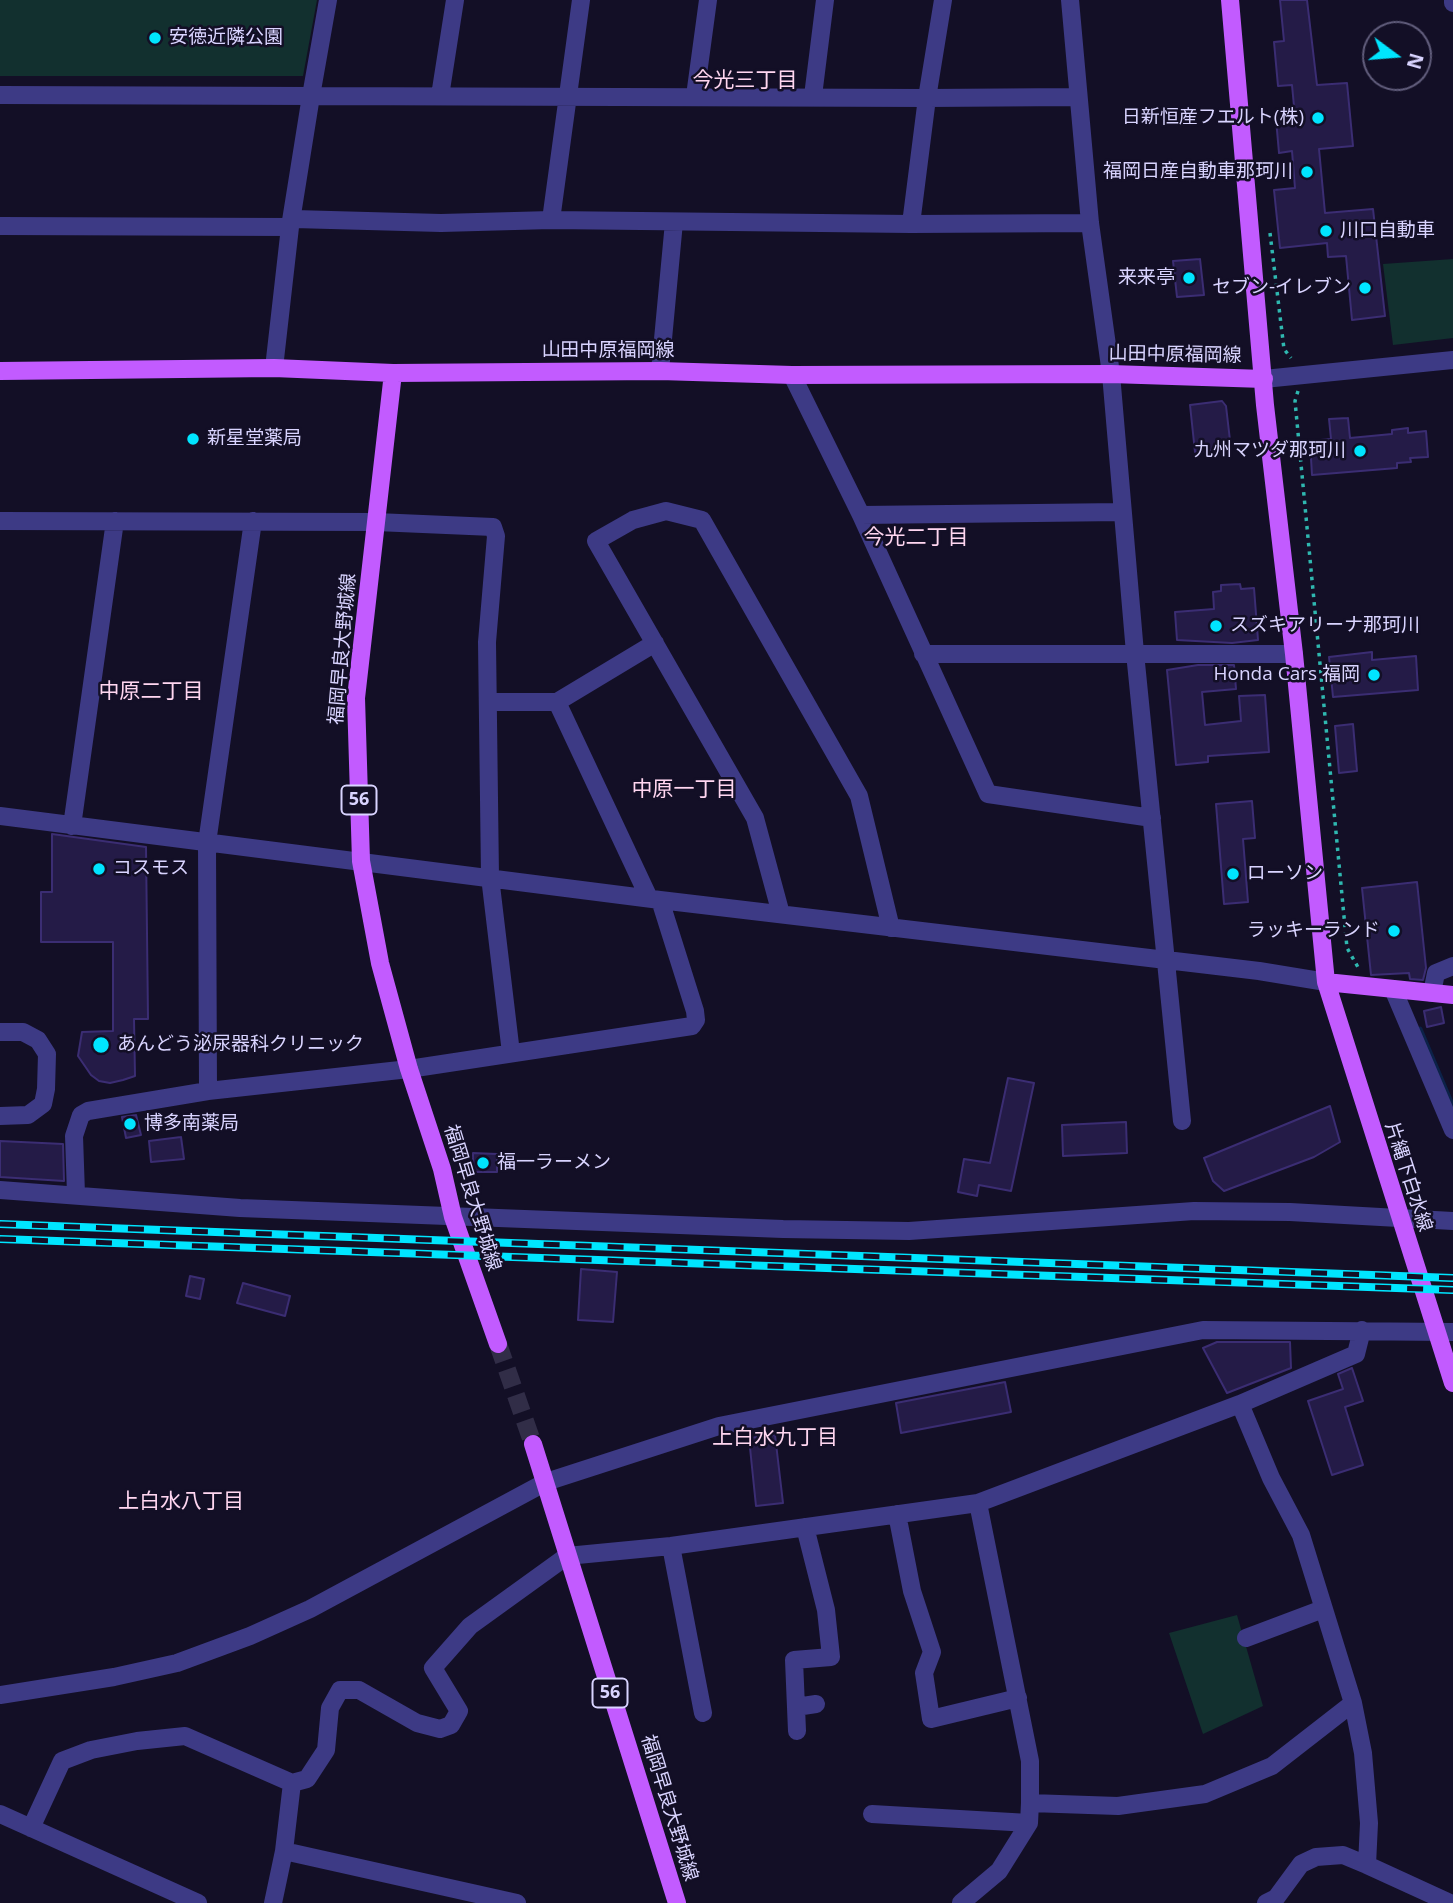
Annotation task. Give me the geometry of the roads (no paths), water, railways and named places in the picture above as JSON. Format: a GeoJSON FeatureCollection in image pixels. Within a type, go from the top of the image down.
{"type":"FeatureCollection","features":[{"type":"Feature","properties":{"kind":"main road"},"geometry":{"type":"LineString","coordinates":[[1230,0],[1264,379]]}},
{"type":"Feature","properties":{"kind":"main road"},"geometry":{"type":"LineString","coordinates":[[0,371],[274,368],[393,373]]}},
{"type":"Feature","properties":{"kind":"main road","name":"山田中原福岡線"},"geometry":{"type":"LineString","coordinates":[[393,373],[660,371],[792,375],[1111,374],[1264,379],[1326,982]]}},
{"type":"Feature","properties":{"kind":"main road","name":"福岡早良大野城線"},"geometry":{"type":"LineString","coordinates":[[393,373],[356,698],[361,861],[380,962],[410,1069],[442,1168],[453,1217],[498,1344]]}},
{"type":"Feature","properties":{"kind":"main road"},"geometry":{"type":"LineString","coordinates":[[1326,982],[1453,995]]}},
{"type":"Feature","properties":{"kind":"main road","name":"片縄下白水線"},"geometry":{"type":"LineString","coordinates":[[1326,982],[1399,1218],[1444,1332],[1453,1383]]}},
{"type":"Feature","properties":{"kind":"main road","name":"福岡早良大野城線"},"geometry":{"type":"LineString","coordinates":[[533,1444],[677,1903]]}},
{"type":"Feature","properties":{"kind":"street"},"geometry":{"type":"LineString","coordinates":[[274,368],[292,223],[328,0]]}},
{"type":"Feature","properties":{"kind":"street"},"geometry":{"type":"LineString","coordinates":[[440,96],[455,0]]}},
{"type":"Feature","properties":{"kind":"street"},"geometry":{"type":"LineString","coordinates":[[551,220],[570,97],[581,0]]}},
{"type":"Feature","properties":{"kind":"street"},"geometry":{"type":"LineString","coordinates":[[695,96],[708,0]]}},
{"type":"Feature","properties":{"kind":"street"},"geometry":{"type":"LineString","coordinates":[[813,96],[825,0]]}},
{"type":"Feature","properties":{"kind":"street"},"geometry":{"type":"LineString","coordinates":[[911,224],[943,0]]}},
{"type":"Feature","properties":{"kind":"street"},"geometry":{"type":"LineString","coordinates":[[1070,0],[1076,97],[1111,374],[1135,653],[1182,1121]]}},
{"type":"Feature","properties":{"kind":"street"},"geometry":{"type":"LineString","coordinates":[[0,95],[1076,97]]}},
{"type":"Feature","properties":{"kind":"street"},"geometry":{"type":"LineString","coordinates":[[0,226],[551,220],[1090,223]]}},
{"type":"Feature","properties":{"kind":"street"},"geometry":{"type":"LineString","coordinates":[[660,371],[674,222]]}},
{"type":"Feature","properties":{"kind":"street"},"geometry":{"type":"LineString","coordinates":[[1264,379],[1453,360]]}},
{"type":"Feature","properties":{"kind":"street"},"geometry":{"type":"LineString","coordinates":[[792,375],[861,515],[988,794],[1152,818]]}},
{"type":"Feature","properties":{"kind":"street"},"geometry":{"type":"LineString","coordinates":[[781,914],[755,818],[596,541],[633,520],[666,511],[702,520],[859,796],[891,928]]}},
{"type":"Feature","properties":{"kind":"street"},"geometry":{"type":"LineString","coordinates":[[861,515],[1122,512]]}},
{"type":"Feature","properties":{"kind":"street"},"geometry":{"type":"LineString","coordinates":[[0,521],[376,522],[493,527],[496,536],[487,642],[490,877],[512,1053]]}},
{"type":"Feature","properties":{"kind":"street"},"geometry":{"type":"LineString","coordinates":[[72,825],[115,521]]}},
{"type":"Feature","properties":{"kind":"street"},"geometry":{"type":"LineString","coordinates":[[208,1091],[208,843],[253,521]]}},
{"type":"Feature","properties":{"kind":"street"},"geometry":{"type":"LineString","coordinates":[[488,702],[558,702],[655,643]]}},
{"type":"Feature","properties":{"kind":"street"},"geometry":{"type":"LineString","coordinates":[[923,654],[1294,654]]}},
{"type":"Feature","properties":{"kind":"street"},"geometry":{"type":"LineString","coordinates":[[76,1195],[74,1136],[81,1115],[208,1091],[410,1069],[692,1026],[696,1020],[695,1011],[654,899],[558,702]]}},
{"type":"Feature","properties":{"kind":"street"},"geometry":{"type":"LineString","coordinates":[[0,816],[654,899],[1297,975],[1326,982]]}},
{"type":"Feature","properties":{"kind":"street"},"geometry":{"type":"LineString","coordinates":[[1432,993],[1436,973],[1453,966]]}},
{"type":"Feature","properties":{"kind":"street"},"geometry":{"type":"LineString","coordinates":[[1393,989],[1453,1130]]}},
{"type":"Feature","properties":{"kind":"street"},"geometry":{"type":"LineString","coordinates":[[0,1032],[23,1032],[38,1040],[47,1054],[43,1104],[28,1115],[0,1116]]}},
{"type":"Feature","properties":{"kind":"street"},"geometry":{"type":"LineString","coordinates":[[0,1190],[240,1208],[627,1225],[909,1231],[1194,1211],[1453,1221]]}},
{"type":"Feature","properties":{"kind":"street"},"geometry":{"type":"LineString","coordinates":[[0,1695],[152,1669],[250,1636],[310,1609],[545,1482],[719,1426],[1203,1330],[1444,1332]]}},
{"type":"Feature","properties":{"kind":"street"},"geometry":{"type":"LineString","coordinates":[[31,1828],[62,1761],[90,1750],[185,1736],[292,1783],[307,1779],[326,1750],[330,1708],[340,1690],[359,1690],[417,1723],[440,1729],[451,1725],[459,1711],[433,1668],[470,1626],[567,1556],[671,1546],[978,1503],[1240,1404],[1356,1354],[1362,1330]]}},
{"type":"Feature","properties":{"kind":"street"},"geometry":{"type":"LineString","coordinates":[[1240,1404],[1271,1478],[1301,1535],[1353,1703],[1363,1753],[1369,1823],[1367,1865]]}},
{"type":"Feature","properties":{"kind":"street"},"geometry":{"type":"LineString","coordinates":[[966,1902],[999,1871],[1029,1823],[1030,1803],[1030,1761],[978,1503]]}},
{"type":"Feature","properties":{"kind":"street"},"geometry":{"type":"LineString","coordinates":[[897,1514],[912,1591],[932,1652],[924,1673],[931,1719],[1018,1698]]}},
{"type":"Feature","properties":{"kind":"street"},"geometry":{"type":"LineString","coordinates":[[797,1731],[794,1660],[831,1657],[826,1610],[805,1527]]}},
{"type":"Feature","properties":{"kind":"street"},"geometry":{"type":"LineString","coordinates":[[671,1546],[703,1713]]}},
{"type":"Feature","properties":{"kind":"street"},"geometry":{"type":"LineString","coordinates":[[1246,1638],[1323,1609]]}},
{"type":"Feature","properties":{"kind":"street"},"geometry":{"type":"LineString","coordinates":[[1030,1803],[1118,1806],[1205,1794],[1272,1766],[1353,1703]]}},
{"type":"Feature","properties":{"kind":"street"},"geometry":{"type":"LineString","coordinates":[[796,1707],[816,1704]]}},
{"type":"Feature","properties":{"kind":"street"},"geometry":{"type":"LineString","coordinates":[[273,1903],[284,1851],[292,1783]]}},
{"type":"Feature","properties":{"kind":"street"},"geometry":{"type":"LineString","coordinates":[[0,1814],[198,1903]]}},
{"type":"Feature","properties":{"kind":"street"},"geometry":{"type":"LineString","coordinates":[[872,1814],[1029,1823]]}},
{"type":"Feature","properties":{"kind":"street"},"geometry":{"type":"LineString","coordinates":[[284,1851],[517,1903]]}},
{"type":"Feature","properties":{"kind":"street"},"geometry":{"type":"LineString","coordinates":[[1266,1903],[1276,1898],[1301,1864],[1316,1857],[1343,1855],[1450,1903]]}},
{"type":"Feature","properties":{"kind":"waterway"},"geometry":{"type":"LineString","coordinates":[[1420,1029],[1453,1107]]}},
{"type":"Feature","properties":{"kind":"tunnel"},"geometry":{"type":"LineString","coordinates":[[498,1344],[533,1444]]}},
{"type":"Feature","properties":{"kind":"railway"},"geometry":{"type":"LineString","coordinates":[[0,1224],[1453,1278]]}},
{"type":"Feature","properties":{"kind":"railway"},"geometry":{"type":"LineString","coordinates":[[0,1239],[1453,1290]]}},
{"type":"Feature","properties":{"kind":"place","name":"安徳近隣公園"},"geometry":{"type":"Point","coordinates":[155,38]}},
{"type":"Feature","properties":{"kind":"place","name":"日新恒産フエルト(株)"},"geometry":{"type":"Point","coordinates":[1318,118]}},
{"type":"Feature","properties":{"kind":"place","name":"福岡日産自動車那珂川"},"geometry":{"type":"Point","coordinates":[1307,172]}},
{"type":"Feature","properties":{"kind":"place","name":"川口自動車"},"geometry":{"type":"Point","coordinates":[1326,231]}},
{"type":"Feature","properties":{"kind":"place","name":"来来亭"},"geometry":{"type":"Point","coordinates":[1189,278]}},
{"type":"Feature","properties":{"kind":"place","name":"セブン-イレブン"},"geometry":{"type":"Point","coordinates":[1365,288]}},
{"type":"Feature","properties":{"kind":"place","name":"新星堂薬局"},"geometry":{"type":"Point","coordinates":[193,439]}},
{"type":"Feature","properties":{"kind":"place","name":"九州マツダ那珂川"},"geometry":{"type":"Point","coordinates":[1360,451]}},
{"type":"Feature","properties":{"kind":"place","name":"スズキアリーナ那珂川"},"geometry":{"type":"Point","coordinates":[1216,626]}},
{"type":"Feature","properties":{"kind":"place","name":"Honda Cars 福岡"},"geometry":{"type":"Point","coordinates":[1374,675]}},
{"type":"Feature","properties":{"kind":"place","name":"コスモス"},"geometry":{"type":"Point","coordinates":[99,869]}},
{"type":"Feature","properties":{"kind":"place","name":"ローソン"},"geometry":{"type":"Point","coordinates":[1233,874]}},
{"type":"Feature","properties":{"kind":"place","name":"ラッキーランド"},"geometry":{"type":"Point","coordinates":[1394,931]}},
{"type":"Feature","properties":{"kind":"place","name":"あんどう泌尿器科クリニック"},"geometry":{"type":"Point","coordinates":[101,1045]}},
{"type":"Feature","properties":{"kind":"place","name":"博多南薬局"},"geometry":{"type":"Point","coordinates":[130,1124]}},
{"type":"Feature","properties":{"kind":"place","name":"福一ラーメン"},"geometry":{"type":"Point","coordinates":[483,1163]}},
{"type":"Feature","properties":{"kind":"district","name":"今光三丁目"},"geometry":{"type":"Point","coordinates":[745,81]}},
{"type":"Feature","properties":{"kind":"district","name":"今光二丁目"},"geometry":{"type":"Point","coordinates":[916,538]}},
{"type":"Feature","properties":{"kind":"district","name":"中原二丁目"},"geometry":{"type":"Point","coordinates":[151,692]}},
{"type":"Feature","properties":{"kind":"district","name":"中原一丁目"},"geometry":{"type":"Point","coordinates":[684,790]}},
{"type":"Feature","properties":{"kind":"district","name":"上白水九丁目"},"geometry":{"type":"Point","coordinates":[775,1438]}},
{"type":"Feature","properties":{"kind":"district","name":"上白水八丁目"},"geometry":{"type":"Point","coordinates":[181,1502]}}]}
